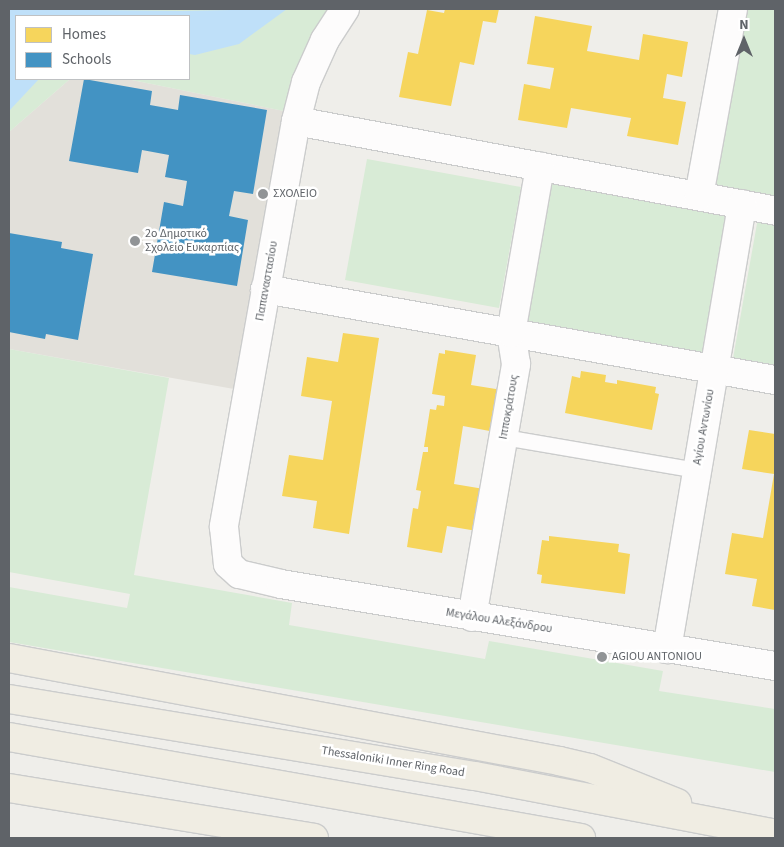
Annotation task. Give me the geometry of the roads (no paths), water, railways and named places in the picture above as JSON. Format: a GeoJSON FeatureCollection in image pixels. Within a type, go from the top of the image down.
{"type":"FeatureCollection","features":[{"type":"Feature","properties":{"kind":"highway"},"geometry":{"type":"LineString","coordinates":[[9,658],[559,760],[590,768],[736,828]]}},
{"type":"Feature","properties":{"kind":"highway","name":"Thessaloniki Inner Ring Road"},"geometry":{"type":"LineString","coordinates":[[9,699],[475,776],[736,828],[775,834]]}},
{"type":"Feature","properties":{"kind":"highway"},"geometry":{"type":"LineString","coordinates":[[9,737],[581,838]]}},
{"type":"Feature","properties":{"kind":"highway"},"geometry":{"type":"LineString","coordinates":[[9,788],[314,838]]}},
{"type":"Feature","properties":{"kind":"street","name":"Παπαναστασίου"},"geometry":{"type":"LineString","coordinates":[[228,564],[224,527],[296,121],[306,82],[325,40],[345,9]]}},
{"type":"Feature","properties":{"kind":"street"},"geometry":{"type":"LineString","coordinates":[[699,196],[733,9]]}},
{"type":"Feature","properties":{"kind":"street"},"geometry":{"type":"LineString","coordinates":[[296,121],[775,211]]}},
{"type":"Feature","properties":{"kind":"street","name":"Ιπποκράτους"},"geometry":{"type":"LineString","coordinates":[[472,617],[516,364],[511,333],[540,166]]}},
{"type":"Feature","properties":{"kind":"street","name":"Αγίου Αντωνίου"},"geometry":{"type":"LineString","coordinates":[[667,649],[742,204]]}},
{"type":"Feature","properties":{"kind":"street"},"geometry":{"type":"LineString","coordinates":[[265,289],[775,380]]}},
{"type":"Feature","properties":{"kind":"street","name":"Μεγάλου Αλεξάνδρου"},"geometry":{"type":"LineString","coordinates":[[228,564],[239,574],[257,580],[775,666]]}},
{"type":"Feature","properties":{"kind":"lane"},"geometry":{"type":"LineString","coordinates":[[504,437],[697,470]]}},
{"type":"Feature","properties":{"kind":"water"},"geometry":{"type":"Polygon","coordinates":[[[9,9],[181,11],[287,9],[239,44],[195,55],[190,54],[190,15],[15,15],[15,80],[38,80],[9,111],[9,9]]]}},
{"type":"Feature","properties":{"kind":"place","name":"ΣΧΟΛΕΙΟ"},"geometry":{"type":"Point","coordinates":[263,194]}},
{"type":"Feature","properties":{"kind":"place","name":"2ο Δημοτικό Σχολείο Ευκαρπίας"},"geometry":{"type":"Point","coordinates":[135,241]}},
{"type":"Feature","properties":{"kind":"place","name":"AGIOU ANTONIOU"},"geometry":{"type":"Point","coordinates":[602,657]}}]}
